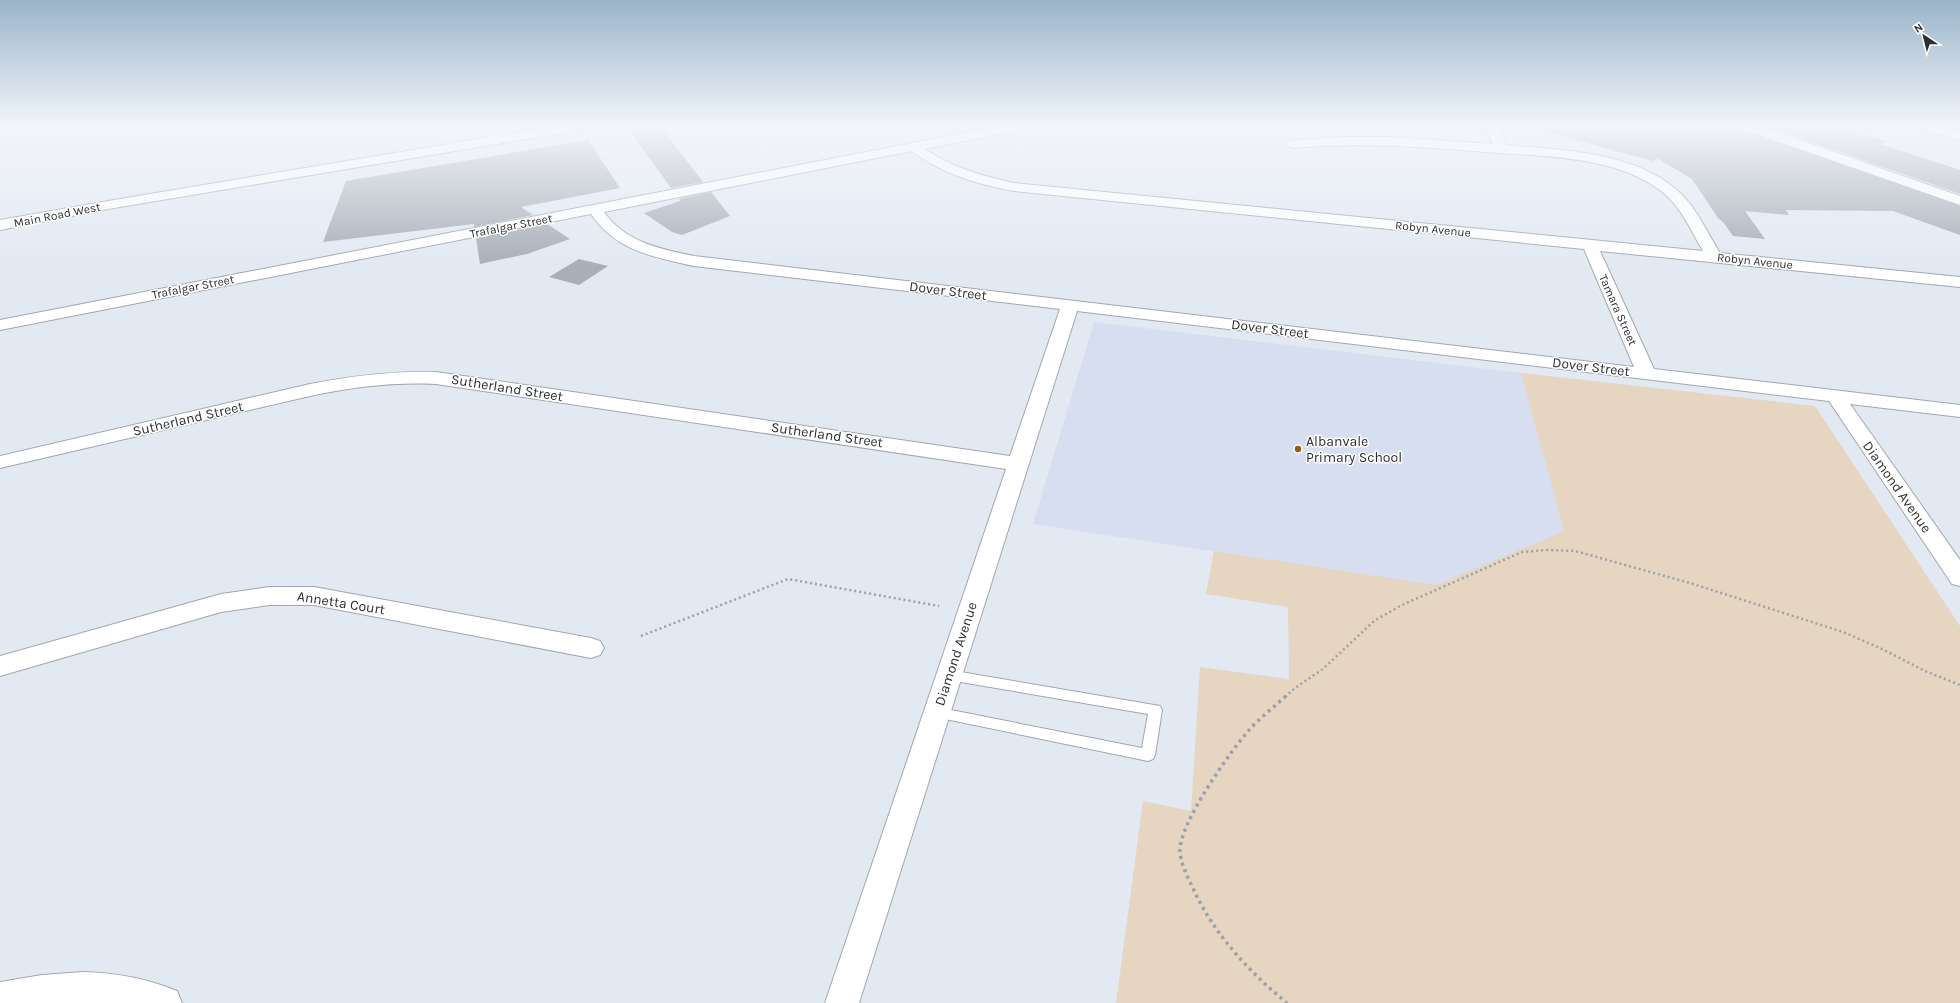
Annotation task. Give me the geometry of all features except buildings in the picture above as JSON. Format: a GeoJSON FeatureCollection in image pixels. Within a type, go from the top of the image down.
{"type":"FeatureCollection","features":[{"type":"Feature","properties":{"kind":"street","name":"Main Road West"},"geometry":{"type":"LineString","coordinates":[[0,225],[114,204],[303,173]]}},
{"type":"Feature","properties":{"kind":"street","name":"Trafalgar Street"},"geometry":{"type":"LineString","coordinates":[[0,325],[786,173]]}},
{"type":"Feature","properties":{"kind":"street","name":"Robyn Avenue"},"geometry":{"type":"LineString","coordinates":[[960,173],[974,178],[1014,187],[1960,282]]}},
{"type":"Feature","properties":{"kind":"street"},"geometry":{"type":"LineString","coordinates":[[1637,173],[1653,179],[1674,195],[1684,208],[1714,257]]}},
{"type":"Feature","properties":{"kind":"street"},"geometry":{"type":"LineString","coordinates":[[1880,173],[1960,201]]}},
{"type":"Feature","properties":{"kind":"street","name":"Main Road West"},"geometry":{"type":"LineString","coordinates":[[0,220],[114,204]]}},
{"type":"Feature","properties":{"kind":"street","name":"Dover Street"},"geometry":{"type":"LineString","coordinates":[[595,210],[605,224],[622,238],[642,248],[670,256],[720,264],[1960,411]]}},
{"type":"Feature","properties":{"kind":"street","name":"Tamara Street"},"geometry":{"type":"LineString","coordinates":[[1590,245],[1647,374]]}},
{"type":"Feature","properties":{"kind":"street","name":"Diamond Avenue"},"geometry":{"type":"LineString","coordinates":[[842,1003],[1070,305]]}},
{"type":"Feature","properties":{"kind":"street","name":"Sutherland Street"},"geometry":{"type":"LineString","coordinates":[[0,462],[328,386],[387,377],[411,376],[436,378],[1018,464]]}},
{"type":"Feature","properties":{"kind":"street","name":"Diamond Avenue"},"geometry":{"type":"LineString","coordinates":[[1835,396],[1960,578]]}},
{"type":"Feature","properties":{"kind":"street","name":"Annetta Court"},"geometry":{"type":"LineString","coordinates":[[0,666],[222,603],[247,598],[292,595],[342,601],[591,648]]}},
{"type":"Feature","properties":{"kind":"street"},"geometry":{"type":"LineString","coordinates":[[0,999],[39,991],[84,988],[124,992],[165,1003]]}},
{"type":"Feature","properties":{"kind":"lane"},"geometry":{"type":"LineString","coordinates":[[936,712],[1148,756],[1155,710],[949,675]]}},
{"type":"Feature","properties":{"kind":"path"},"geometry":{"type":"LineString","coordinates":[[1287,1003],[1261,982],[1239,959],[1197,898],[1185,871],[1180,851],[1183,838],[1189,819],[1224,761],[1250,729],[1295,688],[1323,669],[1374,621],[1402,605],[1522,552],[1536,549],[1575,551],[1690,583],[1843,632],[1880,648],[1925,671],[1960,685]]}},
{"type":"Feature","properties":{"kind":"path"},"geometry":{"type":"LineString","coordinates":[[641,636],[788,579],[938,606]]}},
{"type":"Feature","properties":{"kind":"shaded area","name":"Albanvale Primary School"},"geometry":{"type":"Polygon","coordinates":[[[1094,322],[1521,373],[1564,531],[1436,585],[1033,524],[1094,322]]]}},
{"type":"Feature","properties":{"kind":"shaded area"},"geometry":{"type":"Polygon","coordinates":[[[1521,373],[1815,406],[1960,626],[1960,1003],[1116,1003],[1143,801],[1191,811],[1200,667],[1289,679],[1288,607],[1206,594],[1214,551],[1436,585],[1564,531],[1521,373]]]}},
{"type":"Feature","properties":{"kind":"place","name":"Albanvale Primary School"},"geometry":{"type":"Point","coordinates":[1298,449]}}]}
